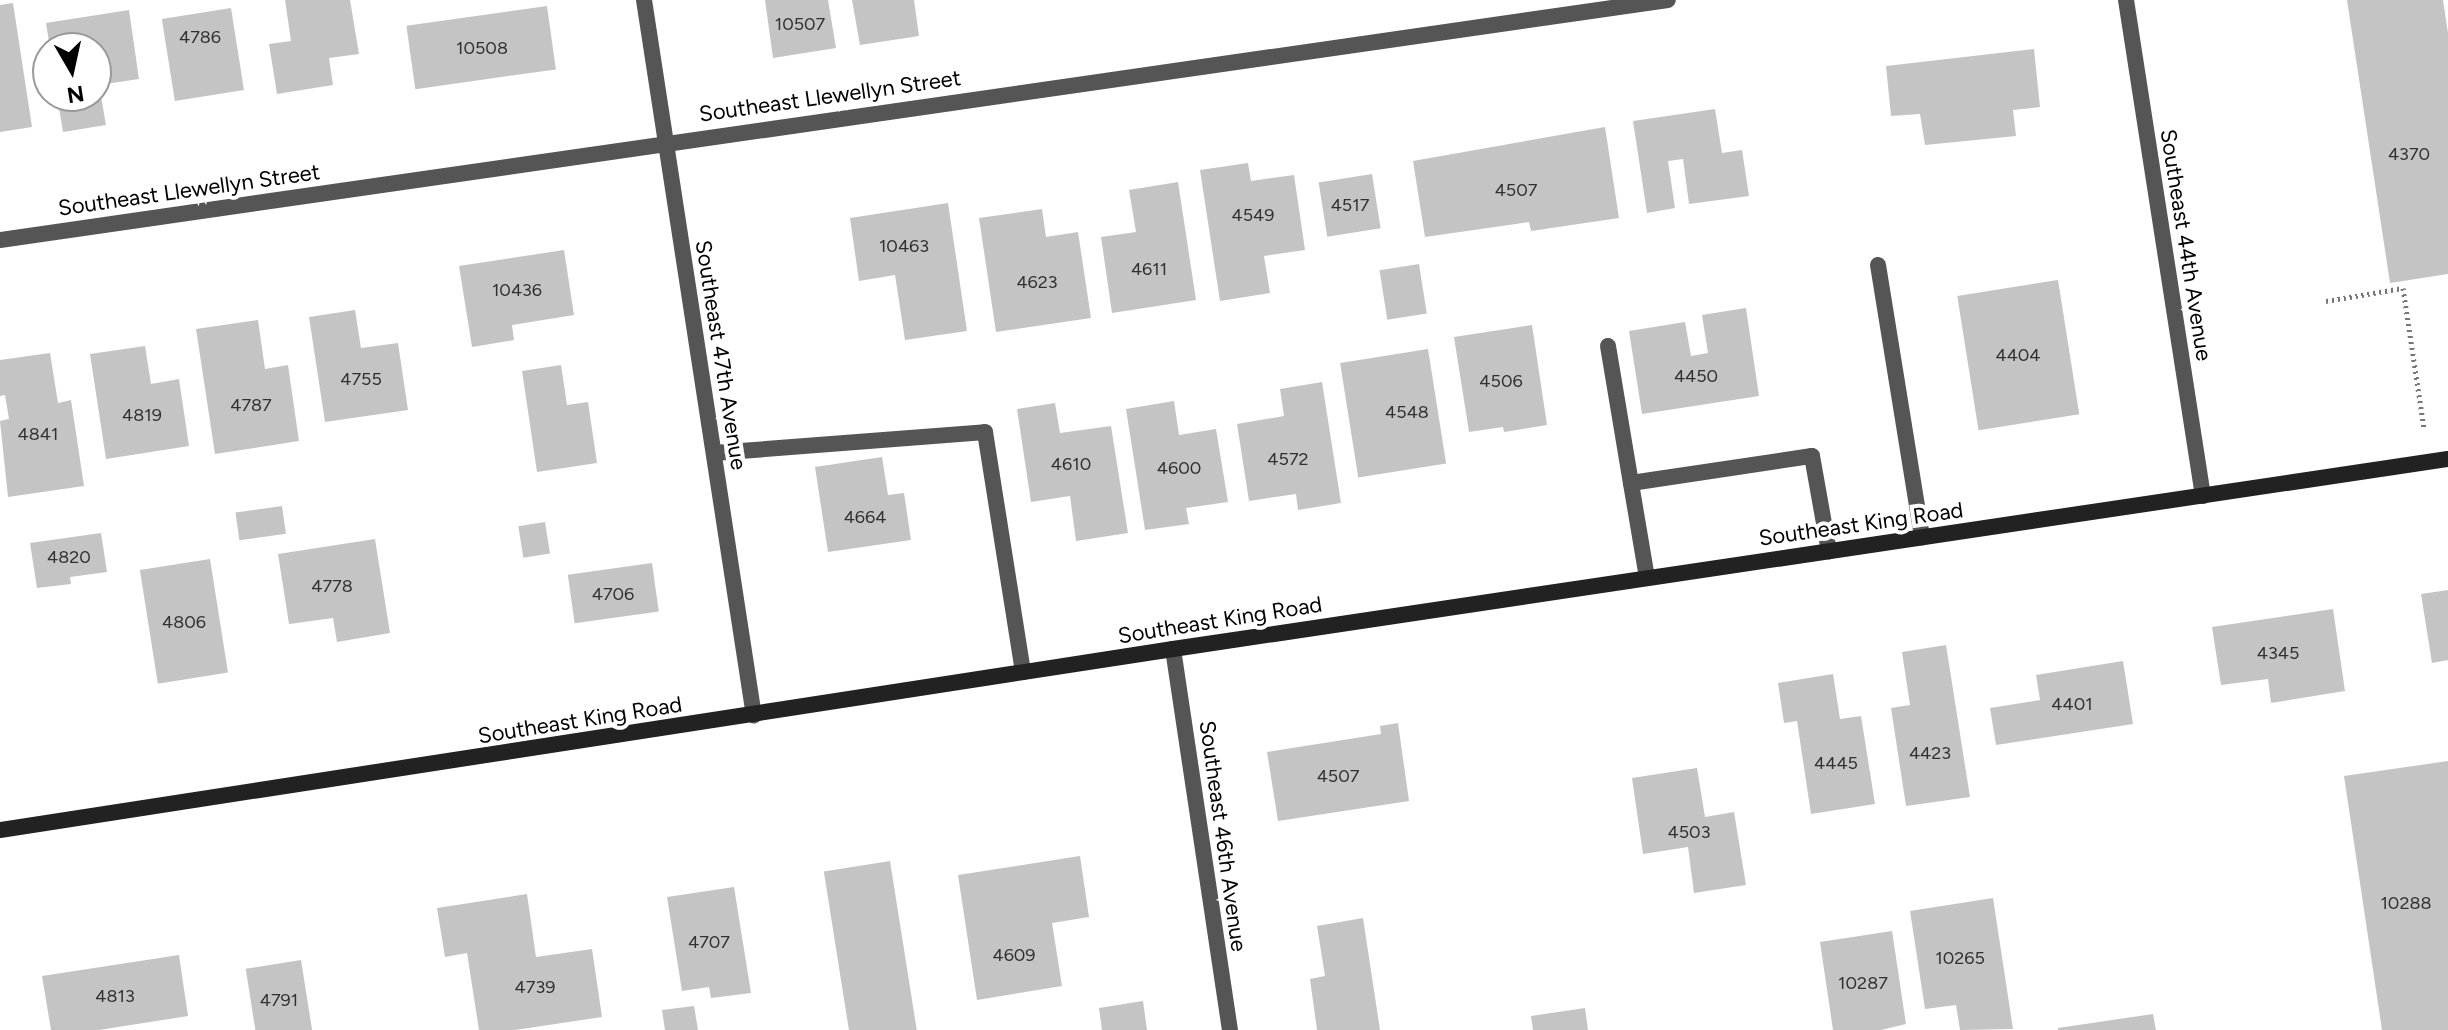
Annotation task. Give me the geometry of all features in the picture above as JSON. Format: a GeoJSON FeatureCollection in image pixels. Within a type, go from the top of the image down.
{"type":"FeatureCollection","features":[{"type":"Feature","properties":{"kind":"main road","name":"Southeast King Road"},"geometry":{"type":"LineString","coordinates":[[0,830],[1173,649],[2448,459]]}},
{"type":"Feature","properties":{"kind":"street","name":"Southeast 47th Avenue"},"geometry":{"type":"LineString","coordinates":[[644,0],[754,716]]}},
{"type":"Feature","properties":{"kind":"street","name":"Southeast Llewellyn Street"},"geometry":{"type":"LineString","coordinates":[[0,240],[1668,0]]}},
{"type":"Feature","properties":{"kind":"street","name":"Southeast 44th Avenue"},"geometry":{"type":"LineString","coordinates":[[2126,0],[2203,496]]}},
{"type":"Feature","properties":{"kind":"street"},"geometry":{"type":"LineString","coordinates":[[1878,265],[1922,537]]}},
{"type":"Feature","properties":{"kind":"street"},"geometry":{"type":"LineString","coordinates":[[1608,346],[1647,578]]}},
{"type":"Feature","properties":{"kind":"street"},"geometry":{"type":"LineString","coordinates":[[714,453],[985,432],[1023,672]]}},
{"type":"Feature","properties":{"kind":"street"},"geometry":{"type":"LineString","coordinates":[[1631,483],[1812,456],[1829,551]]}},
{"type":"Feature","properties":{"kind":"street","name":"Southeast 46th Avenue"},"geometry":{"type":"LineString","coordinates":[[1173,649],[1230,1030]]}},
{"type":"Feature","properties":{"kind":"path"},"geometry":{"type":"LineString","coordinates":[[2326,301],[2403,288],[2429,462]]}},
{"type":"Feature","properties":{"kind":"building"},"geometry":{"type":"Polygon","coordinates":[[[285,0],[350,0],[359,54],[329,58],[333,85],[277,94],[269,44],[291,41],[285,0]]]}},
{"type":"Feature","properties":{"kind":"building"},"geometry":{"type":"Polygon","coordinates":[[[765,0],[828,0],[836,48],[773,58],[765,0]]]}},
{"type":"Feature","properties":{"kind":"building"},"geometry":{"type":"Polygon","coordinates":[[[852,0],[914,0],[919,36],[860,45],[852,0]]]}},
{"type":"Feature","properties":{"kind":"building"},"geometry":{"type":"Polygon","coordinates":[[[2347,0],[2443,0],[2448,33],[2448,274],[2390,283],[2347,0]]]}},
{"type":"Feature","properties":{"kind":"building"},"geometry":{"type":"Polygon","coordinates":[[[13,3],[32,127],[0,132],[0,5],[13,3]]]}},
{"type":"Feature","properties":{"kind":"building"},"geometry":{"type":"Polygon","coordinates":[[[547,6],[556,69],[415,89],[406,26],[547,6]]]}},
{"type":"Feature","properties":{"kind":"building"},"geometry":{"type":"Polygon","coordinates":[[[231,8],[244,90],[175,101],[162,19],[231,8]]]}},
{"type":"Feature","properties":{"kind":"building"},"geometry":{"type":"Polygon","coordinates":[[[129,10],[139,79],[112,83],[112,32],[47,32],[46,23],[129,10]]]}},
{"type":"Feature","properties":{"kind":"building"},"geometry":{"type":"Polygon","coordinates":[[[2034,49],[2040,107],[2013,110],[2016,136],[1925,145],[1920,114],[1891,116],[1886,66],[2034,49]]]}},
{"type":"Feature","properties":{"kind":"building"},"geometry":{"type":"Polygon","coordinates":[[[1715,109],[1722,153],[1742,150],[1749,196],[1689,204],[1683,159],[1668,161],[1675,208],[1647,213],[1633,121],[1715,109]]]}},
{"type":"Feature","properties":{"kind":"building"},"geometry":{"type":"Polygon","coordinates":[[[60,112],[104,112],[106,125],[63,132],[60,112]]]}},
{"type":"Feature","properties":{"kind":"building"},"geometry":{"type":"Polygon","coordinates":[[[1605,127],[1619,218],[1531,231],[1529,222],[1425,237],[1413,161],[1605,127]]]}},
{"type":"Feature","properties":{"kind":"building"},"geometry":{"type":"Polygon","coordinates":[[[1248,163],[1251,181],[1294,175],[1305,250],[1264,256],[1270,293],[1220,301],[1200,170],[1248,163]]]}},
{"type":"Feature","properties":{"kind":"building"},"geometry":{"type":"Polygon","coordinates":[[[1372,174],[1381,228],[1327,237],[1319,182],[1372,174]]]}},
{"type":"Feature","properties":{"kind":"building"},"geometry":{"type":"Polygon","coordinates":[[[1178,182],[1196,300],[1112,313],[1101,237],[1136,232],[1129,190],[1178,182]]]}},
{"type":"Feature","properties":{"kind":"building"},"geometry":{"type":"Polygon","coordinates":[[[948,203],[967,331],[905,340],[895,275],[859,281],[850,218],[948,203]]]}},
{"type":"Feature","properties":{"kind":"building"},"geometry":{"type":"Polygon","coordinates":[[[1042,209],[1046,237],[1078,232],[1091,318],[996,332],[979,218],[1042,209]]]}},
{"type":"Feature","properties":{"kind":"building"},"geometry":{"type":"Polygon","coordinates":[[[564,250],[574,315],[512,325],[514,340],[472,347],[459,266],[564,250]]]}},
{"type":"Feature","properties":{"kind":"building"},"geometry":{"type":"Polygon","coordinates":[[[1419,264],[1427,313],[1387,320],[1379,270],[1419,264]]]}},
{"type":"Feature","properties":{"kind":"building"},"geometry":{"type":"Polygon","coordinates":[[[2058,280],[2079,414],[1979,430],[1957,296],[2058,280]]]}},
{"type":"Feature","properties":{"kind":"building"},"geometry":{"type":"Polygon","coordinates":[[[1746,308],[1759,396],[1642,414],[1629,331],[1685,322],[1691,356],[1708,353],[1702,315],[1746,308]]]}},
{"type":"Feature","properties":{"kind":"building"},"geometry":{"type":"Polygon","coordinates":[[[355,310],[361,348],[398,343],[408,410],[325,422],[309,317],[355,310]]]}},
{"type":"Feature","properties":{"kind":"building"},"geometry":{"type":"Polygon","coordinates":[[[258,320],[265,369],[288,365],[299,441],[215,454],[196,329],[258,320]]]}},
{"type":"Feature","properties":{"kind":"building"},"geometry":{"type":"Polygon","coordinates":[[[1532,325],[1547,425],[1504,432],[1503,427],[1469,432],[1454,337],[1532,325]]]}},
{"type":"Feature","properties":{"kind":"building"},"geometry":{"type":"Polygon","coordinates":[[[145,346],[151,384],[179,379],[189,446],[106,459],[90,354],[145,346]]]}},
{"type":"Feature","properties":{"kind":"building"},"geometry":{"type":"Polygon","coordinates":[[[1428,349],[1446,464],[1358,477],[1340,363],[1428,349]]]}},
{"type":"Feature","properties":{"kind":"building"},"geometry":{"type":"Polygon","coordinates":[[[50,353],[58,403],[71,400],[84,486],[8,497],[0,421],[9,419],[5,395],[0,396],[0,360],[50,353]]]}},
{"type":"Feature","properties":{"kind":"building"},"geometry":{"type":"Polygon","coordinates":[[[561,365],[567,405],[588,402],[597,463],[537,472],[522,371],[561,365]]]}},
{"type":"Feature","properties":{"kind":"building"},"geometry":{"type":"Polygon","coordinates":[[[1322,382],[1341,503],[1298,510],[1296,494],[1249,501],[1237,424],[1284,416],[1280,389],[1322,382]]]}},
{"type":"Feature","properties":{"kind":"building"},"geometry":{"type":"Polygon","coordinates":[[[1174,401],[1179,435],[1216,429],[1228,502],[1186,508],[1189,524],[1145,530],[1126,409],[1174,401]]]}},
{"type":"Feature","properties":{"kind":"building"},"geometry":{"type":"Polygon","coordinates":[[[1055,403],[1060,433],[1111,426],[1128,533],[1076,541],[1070,496],[1031,502],[1017,409],[1055,403]]]}},
{"type":"Feature","properties":{"kind":"building"},"geometry":{"type":"Polygon","coordinates":[[[882,457],[888,495],[904,493],[911,540],[828,552],[815,467],[882,457]]]}},
{"type":"Feature","properties":{"kind":"building"},"geometry":{"type":"Polygon","coordinates":[[[282,506],[286,534],[239,540],[235,513],[282,506]]]}},
{"type":"Feature","properties":{"kind":"building"},"geometry":{"type":"Polygon","coordinates":[[[545,522],[550,554],[523,558],[518,526],[545,522]]]}},
{"type":"Feature","properties":{"kind":"building"},"geometry":{"type":"Polygon","coordinates":[[[101,533],[107,572],[70,577],[71,584],[37,588],[30,543],[101,533]]]}},
{"type":"Feature","properties":{"kind":"building"},"geometry":{"type":"Polygon","coordinates":[[[375,539],[390,633],[337,642],[333,618],[289,624],[278,554],[375,539]]]}},
{"type":"Feature","properties":{"kind":"building"},"geometry":{"type":"Polygon","coordinates":[[[210,559],[228,673],[158,684],[140,570],[210,559]]]}},
{"type":"Feature","properties":{"kind":"building"},"geometry":{"type":"Polygon","coordinates":[[[652,563],[659,612],[575,623],[568,575],[652,563]]]}},
{"type":"Feature","properties":{"kind":"building"},"geometry":{"type":"Polygon","coordinates":[[[2448,590],[2448,660],[2432,663],[2421,594],[2448,590]]]}},
{"type":"Feature","properties":{"kind":"building"},"geometry":{"type":"Polygon","coordinates":[[[2333,609],[2345,691],[2271,703],[2268,679],[2221,685],[2212,627],[2333,609]]]}},
{"type":"Feature","properties":{"kind":"building"},"geometry":{"type":"Polygon","coordinates":[[[1946,645],[1970,797],[1906,806],[1891,708],[1910,705],[1902,652],[1946,645]]]}},
{"type":"Feature","properties":{"kind":"building"},"geometry":{"type":"Polygon","coordinates":[[[2123,661],[2133,724],[1996,745],[1990,708],[2040,700],[2036,675],[2123,661]]]}},
{"type":"Feature","properties":{"kind":"building"},"geometry":{"type":"Polygon","coordinates":[[[1833,674],[1840,719],[1861,716],[1875,804],[1811,814],[1797,721],[1784,723],[1778,683],[1833,674]]]}},
{"type":"Feature","properties":{"kind":"building"},"geometry":{"type":"Polygon","coordinates":[[[1398,723],[1409,801],[1278,821],[1267,752],[1381,734],[1380,726],[1398,723]]]}},
{"type":"Feature","properties":{"kind":"building"},"geometry":{"type":"Polygon","coordinates":[[[2448,761],[2448,1030],[2382,1030],[2344,776],[2448,761]]]}},
{"type":"Feature","properties":{"kind":"building"},"geometry":{"type":"Polygon","coordinates":[[[1697,768],[1705,817],[1734,812],[1746,885],[1694,893],[1688,847],[1643,854],[1632,778],[1697,768]]]}},
{"type":"Feature","properties":{"kind":"building"},"geometry":{"type":"Polygon","coordinates":[[[1080,856],[1089,917],[1052,923],[1062,986],[977,1000],[958,875],[1080,856]]]}},
{"type":"Feature","properties":{"kind":"building"},"geometry":{"type":"Polygon","coordinates":[[[890,861],[917,1030],[849,1030],[824,871],[890,861]]]}},
{"type":"Feature","properties":{"kind":"building"},"geometry":{"type":"Polygon","coordinates":[[[734,887],[751,993],[711,998],[709,987],[682,991],[667,897],[734,887]]]}},
{"type":"Feature","properties":{"kind":"building"},"geometry":{"type":"Polygon","coordinates":[[[527,894],[536,957],[592,949],[602,1017],[515,1030],[479,1030],[467,953],[445,957],[437,908],[527,894]]]}},
{"type":"Feature","properties":{"kind":"building"},"geometry":{"type":"Polygon","coordinates":[[[1993,898],[2013,1029],[1960,1030],[1956,1005],[1925,1009],[1910,911],[1993,898]]]}},
{"type":"Feature","properties":{"kind":"building"},"geometry":{"type":"Polygon","coordinates":[[[1363,918],[1380,1030],[1317,1030],[1310,979],[1325,976],[1317,926],[1363,918]]]}},
{"type":"Feature","properties":{"kind":"building"},"geometry":{"type":"Polygon","coordinates":[[[1892,931],[1906,1024],[1881,1030],[1833,1030],[1820,942],[1892,931]]]}},
{"type":"Feature","properties":{"kind":"building"},"geometry":{"type":"Polygon","coordinates":[[[179,955],[188,1016],[99,1030],[51,1030],[42,976],[179,955]]]}},
{"type":"Feature","properties":{"kind":"building"},"geometry":{"type":"Polygon","coordinates":[[[301,960],[312,1030],[255,1030],[246,969],[301,960]]]}},
{"type":"Feature","properties":{"kind":"building"},"geometry":{"type":"Polygon","coordinates":[[[1143,1001],[1147,1030],[1102,1030],[1099,1008],[1143,1001]]]}},
{"type":"Feature","properties":{"kind":"building"},"geometry":{"type":"Polygon","coordinates":[[[694,1006],[698,1030],[665,1030],[662,1010],[694,1006]]]}},
{"type":"Feature","properties":{"kind":"building"},"geometry":{"type":"Polygon","coordinates":[[[1585,1008],[1588,1030],[1533,1030],[1531,1016],[1585,1008]]]}},
{"type":"Feature","properties":{"kind":"building"},"geometry":{"type":"Polygon","coordinates":[[[2153,1014],[2156,1030],[2058,1030],[2058,1028],[2153,1014]]]}}]}
